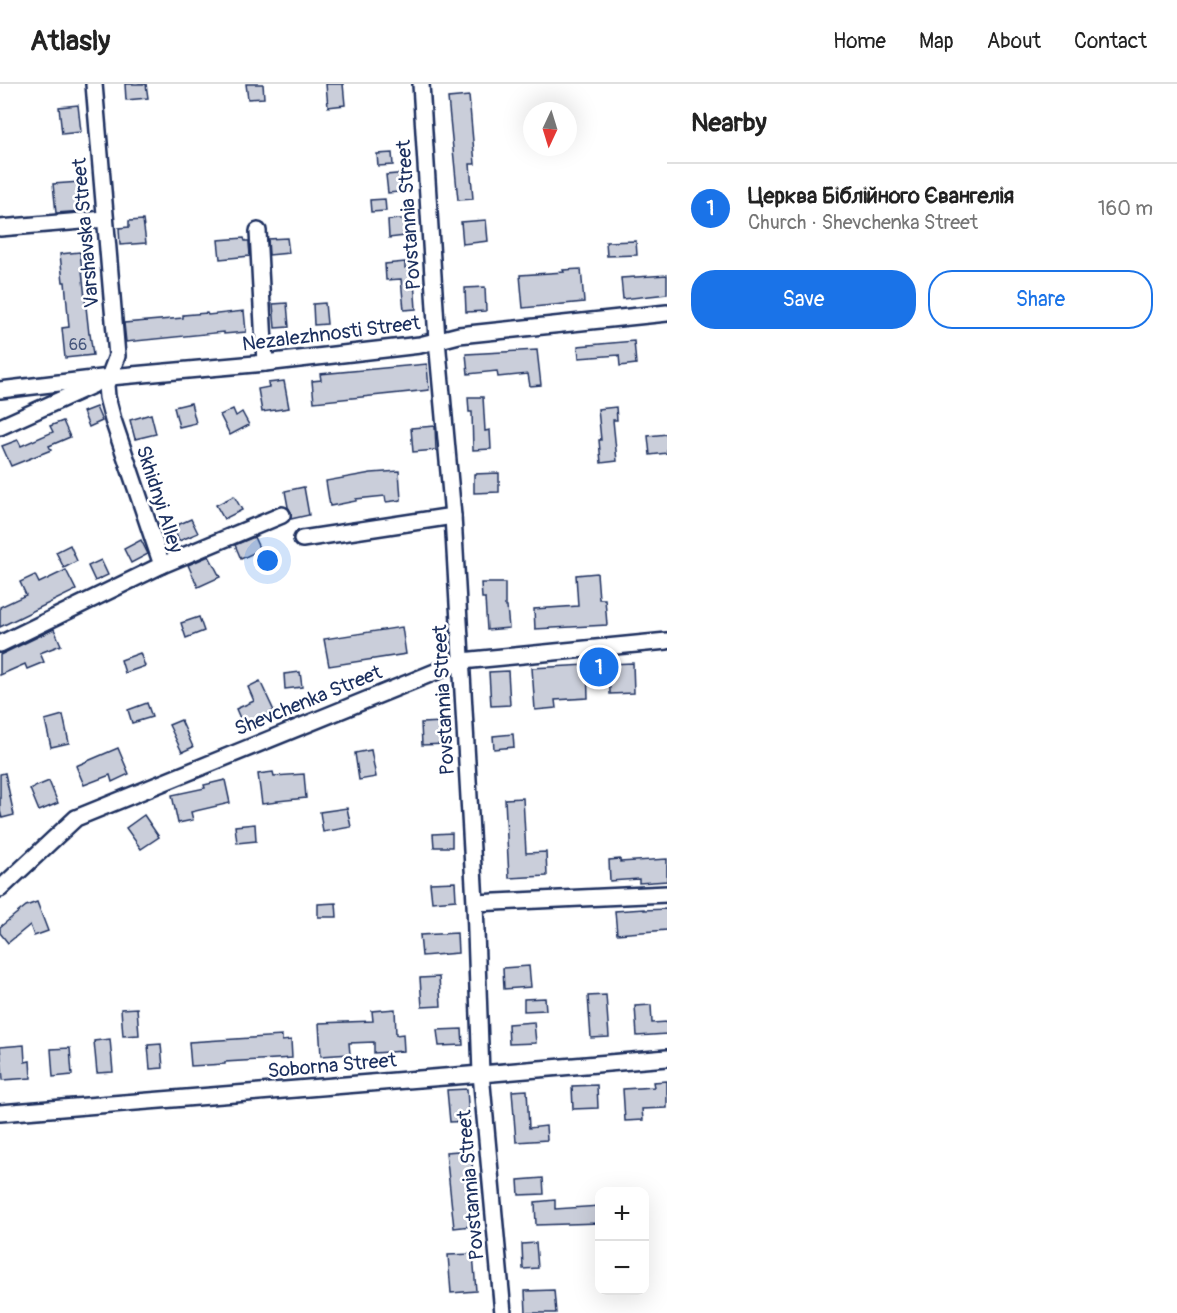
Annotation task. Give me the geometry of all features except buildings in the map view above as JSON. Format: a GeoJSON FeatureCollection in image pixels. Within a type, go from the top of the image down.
{"type":"FeatureCollection","features":[{"type":"Feature","properties":{"kind":"street","name":"Varshavska Street"},"geometry":{"type":"LineString","coordinates":[[94,84],[117,357],[110,377]]}},
{"type":"Feature","properties":{"kind":"street","name":"Povstannia Street"},"geometry":{"type":"LineString","coordinates":[[421,84],[437,340],[453,516],[462,661],[475,903],[481,1074],[503,1313]]}},
{"type":"Feature","properties":{"kind":"street"},"geometry":{"type":"LineString","coordinates":[[0,228],[105,219]]}},
{"type":"Feature","properties":{"kind":"street"},"geometry":{"type":"LineString","coordinates":[[258,231],[266,363]]}},
{"type":"Feature","properties":{"kind":"street","name":"Nezalezhnosti Street"},"geometry":{"type":"LineString","coordinates":[[0,390],[110,377],[266,363],[420,345],[459,335],[667,313]]}},
{"type":"Feature","properties":{"kind":"street"},"geometry":{"type":"LineString","coordinates":[[0,427],[110,377]]}},
{"type":"Feature","properties":{"kind":"street","name":"Skhidnyi Alley"},"geometry":{"type":"LineString","coordinates":[[0,644],[162,565],[112,420],[106,385],[110,377]]}},
{"type":"Feature","properties":{"kind":"street"},"geometry":{"type":"LineString","coordinates":[[162,565],[282,515]]}},
{"type":"Feature","properties":{"kind":"street"},"geometry":{"type":"LineString","coordinates":[[302,539],[453,516]]}},
{"type":"Feature","properties":{"kind":"street","name":"Shevchenka Street"},"geometry":{"type":"LineString","coordinates":[[0,889],[76,818],[462,661],[667,641]]}},
{"type":"Feature","properties":{"kind":"street"},"geometry":{"type":"LineString","coordinates":[[475,903],[667,894]]}},
{"type":"Feature","properties":{"kind":"street","name":"Soborna Street"},"geometry":{"type":"LineString","coordinates":[[0,1113],[667,1058]]}},
{"type":"Feature","properties":{"kind":"place","name":"Церква Біблійного Євангелія"},"geometry":{"type":"Point","coordinates":[599,667]}}]}
